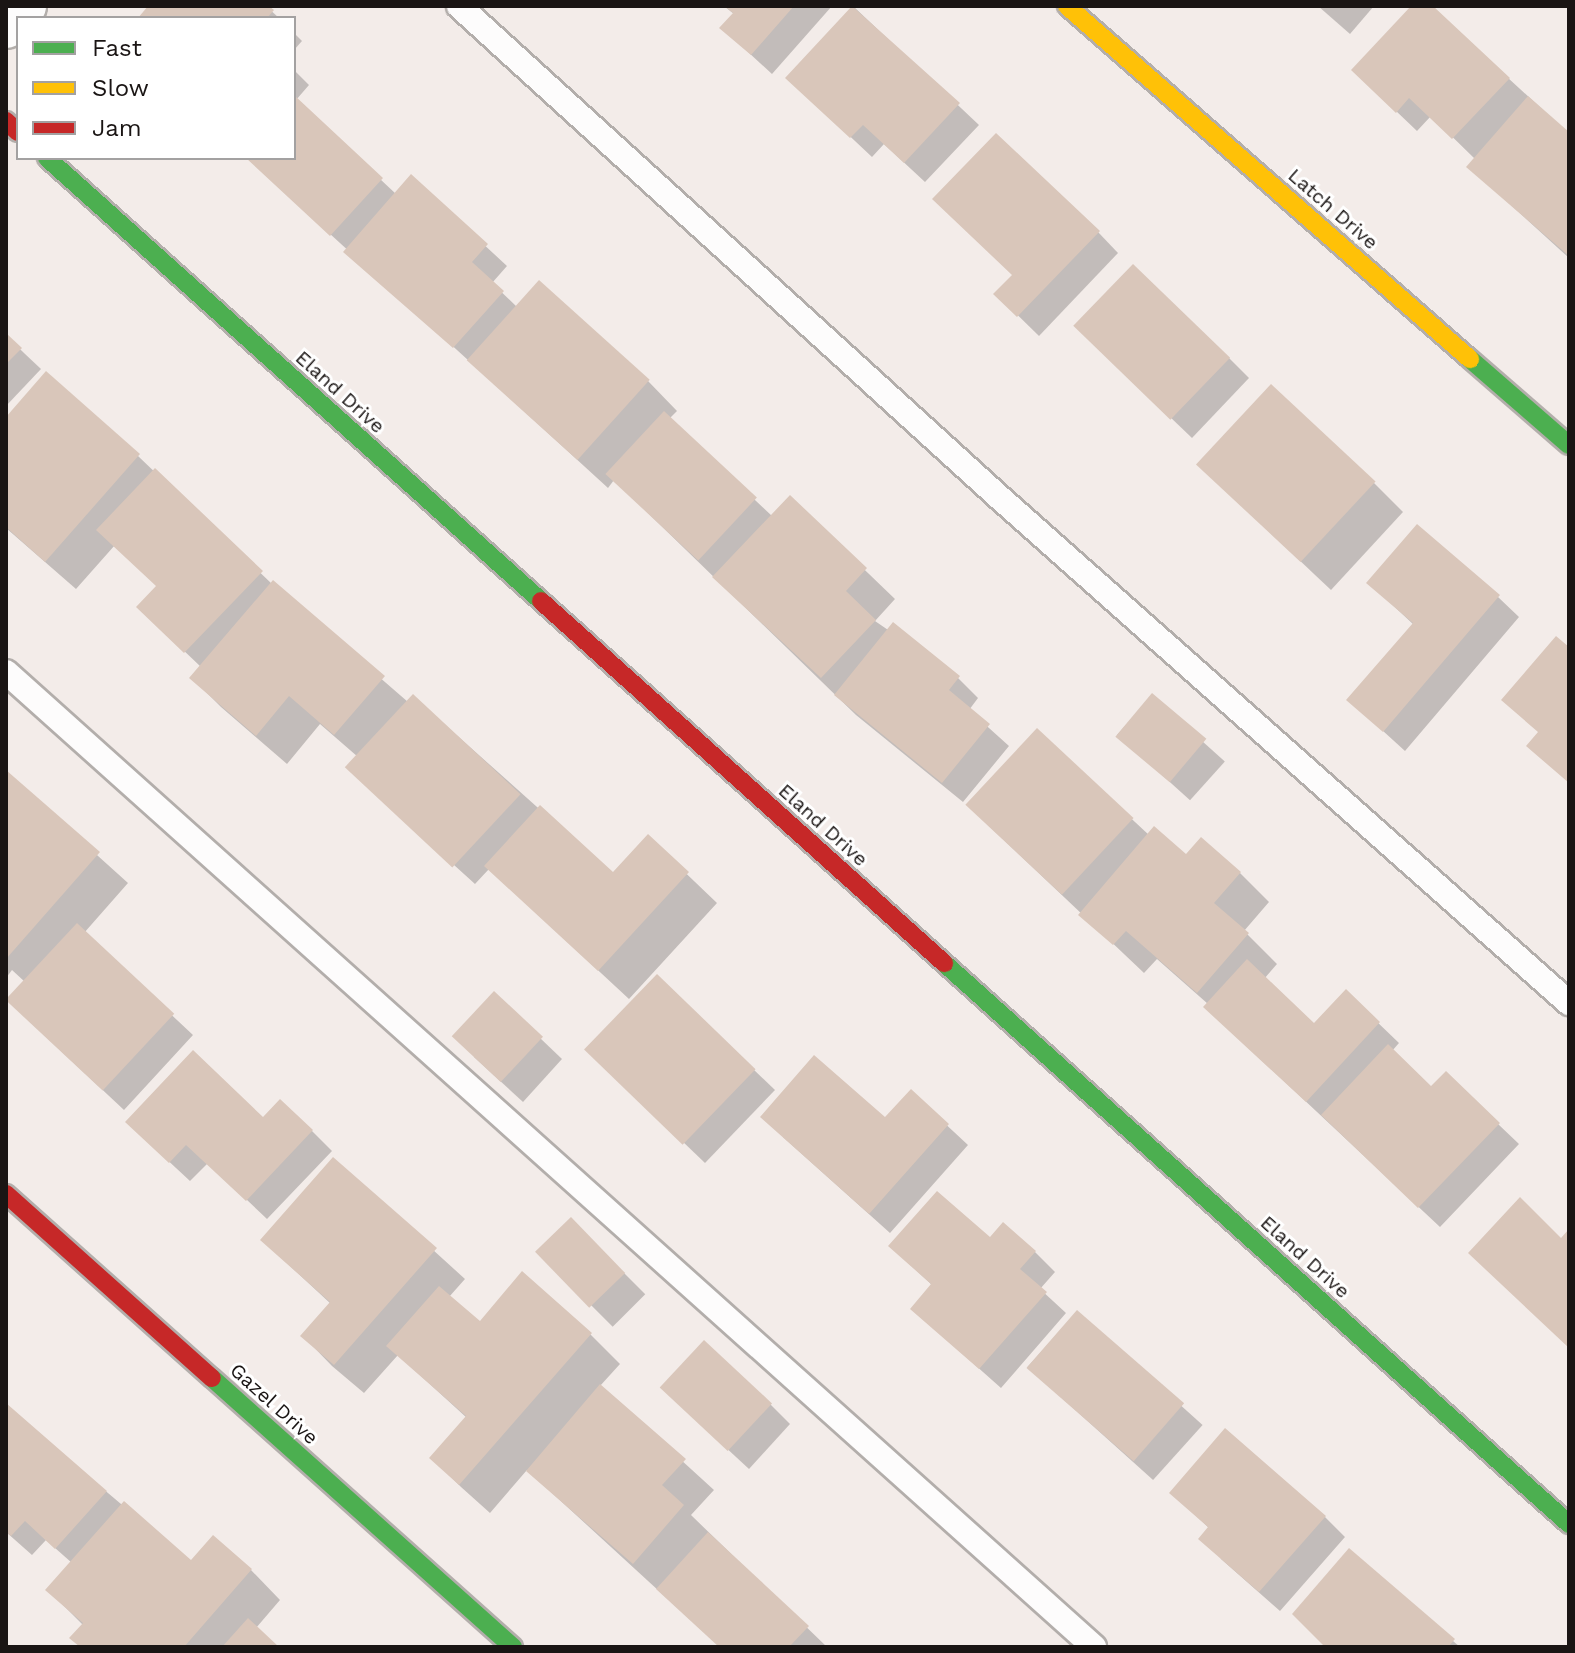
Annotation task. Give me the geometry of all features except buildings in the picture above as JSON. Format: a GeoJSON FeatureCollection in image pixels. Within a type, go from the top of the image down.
{"type":"FeatureCollection","features":[{"type":"Feature","properties":{"kind":"street"},"geometry":{"type":"LineString","coordinates":[[6,26],[24,6]]}},
{"type":"Feature","properties":{"kind":"street","name":"Latch Drive"},"geometry":{"type":"LineString","coordinates":[[1067,6],[1569,445]]}},
{"type":"Feature","properties":{"kind":"street","name":"Eland Drive"},"geometry":{"type":"LineString","coordinates":[[49,160],[1569,1524]]}},
{"type":"Feature","properties":{"kind":"street","name":"Gazel Drive"},"geometry":{"type":"LineString","coordinates":[[6,1194],[513,1647]]}},
{"type":"Feature","properties":{"kind":"lane"},"geometry":{"type":"LineString","coordinates":[[459,6],[1000,498],[1569,1003]]}},
{"type":"Feature","properties":{"kind":"lane"},"geometry":{"type":"LineString","coordinates":[[6,672],[1094,1647]]}},
{"type":"Feature","properties":{"kind":"traffic: fast"},"geometry":{"type":"LineString","coordinates":[[49,160],[541,601]]}},
{"type":"Feature","properties":{"kind":"traffic: fast"},"geometry":{"type":"LineString","coordinates":[[1470,359],[1569,445]]}},
{"type":"Feature","properties":{"kind":"traffic: fast"},"geometry":{"type":"LineString","coordinates":[[944,963],[1569,1524]]}},
{"type":"Feature","properties":{"kind":"traffic: fast"},"geometry":{"type":"LineString","coordinates":[[212,1378],[513,1647]]}},
{"type":"Feature","properties":{"kind":"traffic: slow"},"geometry":{"type":"LineString","coordinates":[[1067,6],[1470,359]]}},
{"type":"Feature","properties":{"kind":"traffic: jam"},"geometry":{"type":"LineString","coordinates":[[6,121],[16,130]]}},
{"type":"Feature","properties":{"kind":"traffic: jam"},"geometry":{"type":"LineString","coordinates":[[541,601],[944,963]]}},
{"type":"Feature","properties":{"kind":"traffic: jam"},"geometry":{"type":"LineString","coordinates":[[6,1194],[212,1378]]}}]}
